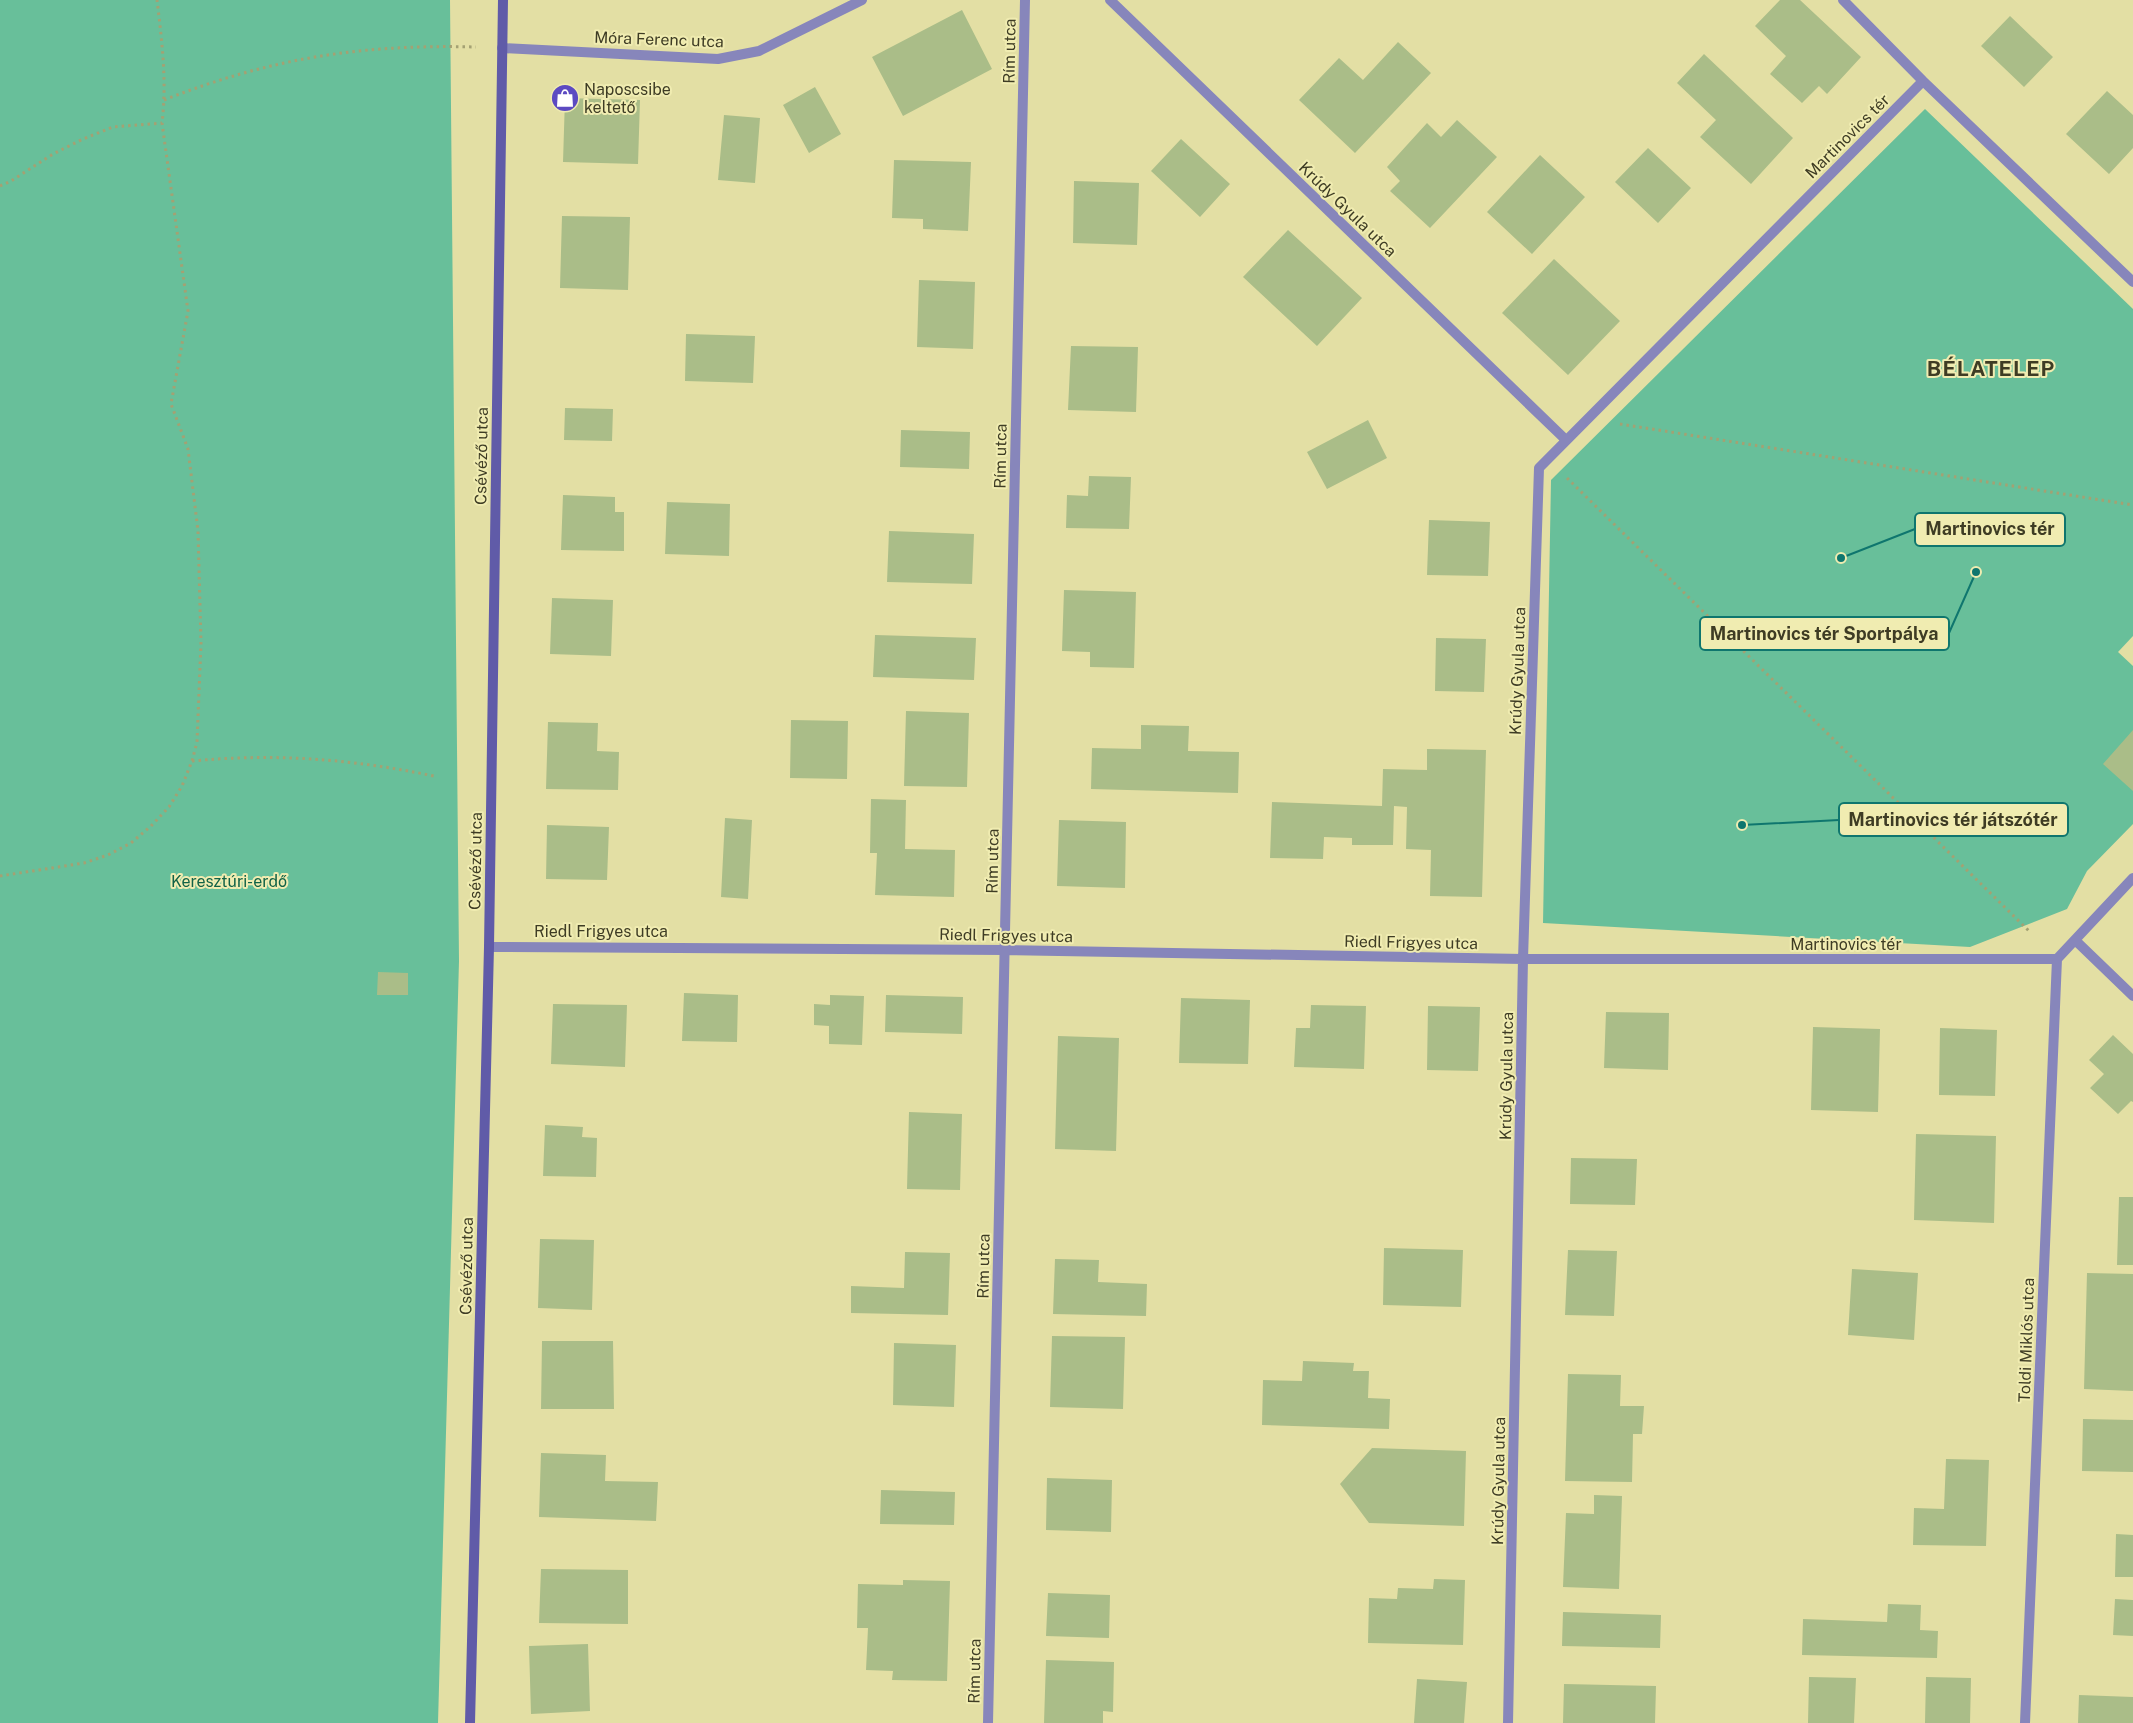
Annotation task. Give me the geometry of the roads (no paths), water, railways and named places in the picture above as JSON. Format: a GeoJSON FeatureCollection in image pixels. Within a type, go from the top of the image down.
{"type":"FeatureCollection","features":[{"type":"Feature","properties":{"kind":"main road","name":"Csévéző utca"},"geometry":{"type":"LineString","coordinates":[[470,1723],[489,947],[503,0]]}},
{"type":"Feature","properties":{"kind":"street","name":"Móra Ferenc utca"},"geometry":{"type":"LineString","coordinates":[[502,48],[718,59],[759,51],[862,0]]}},
{"type":"Feature","properties":{"kind":"street","name":"Rím utca"},"geometry":{"type":"LineString","coordinates":[[988,1723],[1025,0]]}},
{"type":"Feature","properties":{"kind":"street","name":"Krúdy Gyula utca"},"geometry":{"type":"LineString","coordinates":[[1110,0],[1566,440]]}},
{"type":"Feature","properties":{"kind":"street"},"geometry":{"type":"LineString","coordinates":[[1843,0],[1923,81],[2133,282]]}},
{"type":"Feature","properties":{"kind":"street","name":"Martinovics tér"},"geometry":{"type":"LineString","coordinates":[[1586,419],[1923,81]]}},
{"type":"Feature","properties":{"kind":"street","name":"Krúdy Gyula utca"},"geometry":{"type":"LineString","coordinates":[[1508,1723],[1523,959],[1539,468],[1586,419]]}},
{"type":"Feature","properties":{"kind":"street"},"geometry":{"type":"LineString","coordinates":[[2057,959],[2133,878]]}},
{"type":"Feature","properties":{"kind":"street"},"geometry":{"type":"LineString","coordinates":[[2075,940],[2133,996]]}},
{"type":"Feature","properties":{"kind":"street","name":"Riedl Frigyes utca"},"geometry":{"type":"LineString","coordinates":[[489,947],[1006,950],[1523,959]]}},
{"type":"Feature","properties":{"kind":"street","name":"Martinovics tér"},"geometry":{"type":"LineString","coordinates":[[1523,959],[2057,959]]}},
{"type":"Feature","properties":{"kind":"street","name":"Toldi Miklós utca"},"geometry":{"type":"LineString","coordinates":[[2025,1723],[2057,959]]}},
{"type":"Feature","properties":{"kind":"place","name":"Naposcsibe keltető"},"geometry":{"type":"Point","coordinates":[565,98]}},
{"type":"Feature","properties":{"kind":"place","name":"Martinovics tér"},"geometry":{"type":"Point","coordinates":[1841,558]}},
{"type":"Feature","properties":{"kind":"place","name":"Martinovics tér Sportpálya"},"geometry":{"type":"Point","coordinates":[1976,572]}},
{"type":"Feature","properties":{"kind":"place","name":"Martinovics tér játszótér"},"geometry":{"type":"Point","coordinates":[1742,825]}},
{"type":"Feature","properties":{"kind":"district","name":"BÉLATELEP"},"geometry":{"type":"Point","coordinates":[1991,369]}},
{"type":"Feature","properties":{"kind":"park label","name":"Keresztúri-erdő"},"geometry":{"type":"Point","coordinates":[229,881]}}]}
